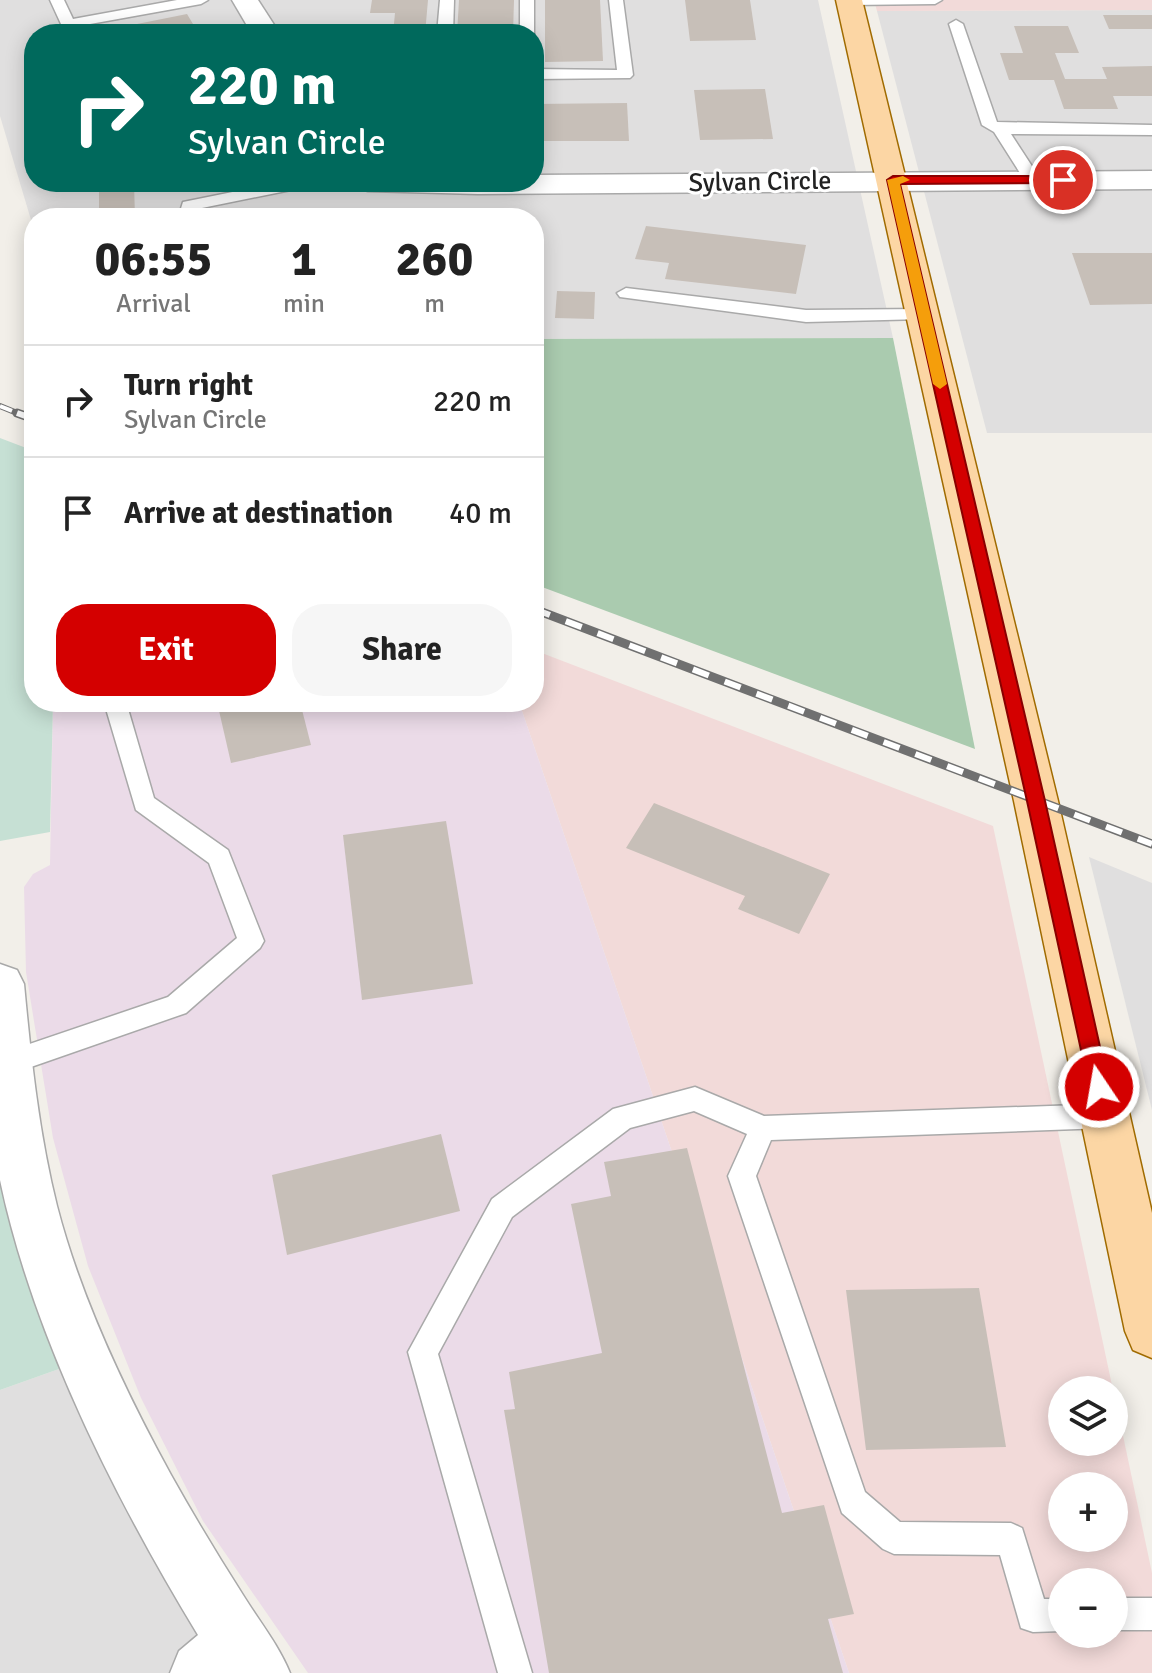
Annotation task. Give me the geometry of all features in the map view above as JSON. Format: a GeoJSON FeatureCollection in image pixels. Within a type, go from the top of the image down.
{"type":"FeatureCollection","features":[{"type":"Feature","properties":{"kind":"main road"},"geometry":{"type":"LineString","coordinates":[[850,0],[1033,785],[1152,1331]]}},
{"type":"Feature","properties":{"kind":"street"},"geometry":{"type":"LineString","coordinates":[[247,0],[260,24]]}},
{"type":"Feature","properties":{"kind":"street","name":"Sylvan Circle"},"geometry":{"type":"LineString","coordinates":[[544,184],[1152,180]]}},
{"type":"Feature","properties":{"kind":"street"},"geometry":{"type":"LineString","coordinates":[[0,984],[8,1063],[30,1201],[71,1324],[136,1468],[232,1662]]}},
{"type":"Feature","properties":{"kind":"lane"},"geometry":{"type":"LineString","coordinates":[[57,0],[68,24],[201,0]]}},
{"type":"Feature","properties":{"kind":"lane"},"geometry":{"type":"LineString","coordinates":[[446,24],[447,0]]}},
{"type":"Feature","properties":{"kind":"lane"},"geometry":{"type":"LineString","coordinates":[[527,0],[528,24]]}},
{"type":"Feature","properties":{"kind":"lane"},"geometry":{"type":"LineString","coordinates":[[544,74],[625,75],[616,0]]}},
{"type":"Feature","properties":{"kind":"lane"},"geometry":{"type":"LineString","coordinates":[[850,0],[935,0]]}},
{"type":"Feature","properties":{"kind":"lane"},"geometry":{"type":"LineString","coordinates":[[956,24],[990,125],[1000,129],[1152,130]]}},
{"type":"Feature","properties":{"kind":"lane"},"geometry":{"type":"LineString","coordinates":[[1000,129],[1033,180]]}},
{"type":"Feature","properties":{"kind":"lane"},"geometry":{"type":"LineString","coordinates":[[189,208],[257,192]]}},
{"type":"Feature","properties":{"kind":"lane"},"geometry":{"type":"LineString","coordinates":[[626,293],[806,316],[924,314]]}},
{"type":"Feature","properties":{"kind":"lane"},"geometry":{"type":"LineString","coordinates":[[8,1063],[177,1005],[251,941],[219,857],[144,803],[118,712]]}},
{"type":"Feature","properties":{"kind":"lane"},"geometry":{"type":"LineString","coordinates":[[515,1673],[423,1352],[502,1208],[623,1118],[695,1099],[763,1128],[1105,1116]]}},
{"type":"Feature","properties":{"kind":"lane"},"geometry":{"type":"LineString","coordinates":[[763,1128],[742,1176],[853,1502],[894,1538],[1011,1539],[1033,1616],[1048,1615]]}},
{"type":"Feature","properties":{"kind":"lane"},"geometry":{"type":"LineString","coordinates":[[1128,1614],[1152,1614]]}},
{"type":"Feature","properties":{"kind":"shaded area"},"geometry":{"type":"Polygon","coordinates":[[[0,0],[818,0],[893,338],[544,339],[544,208],[27,208],[0,116],[0,0]]]}},
{"type":"Feature","properties":{"kind":"shaded area"},"geometry":{"type":"Polygon","coordinates":[[[874,0],[1152,0],[1152,10],[877,11],[874,0]]]}},
{"type":"Feature","properties":{"kind":"shaded area"},"geometry":{"type":"Polygon","coordinates":[[[1152,10],[1152,433],[987,433],[877,11],[1152,10]]]}},
{"type":"Feature","properties":{"kind":"shaded area"},"geometry":{"type":"Polygon","coordinates":[[[544,654],[993,826],[1110,1376],[1048,1376],[1048,1456],[1127,1456],[1152,1573],[1152,1673],[849,1673],[522,712],[544,712],[544,654]]]}},
{"type":"Feature","properties":{"kind":"shaded area"},"geometry":{"type":"Polygon","coordinates":[[[53,712],[522,712],[849,1673],[308,1673],[203,1521],[141,1398],[88,1266],[53,1138],[26,972],[24,887],[33,874],[50,865],[53,712]]]}},
{"type":"Feature","properties":{"kind":"shaded area"},"geometry":{"type":"Polygon","coordinates":[[[1089,857],[1152,883],[1152,1110],[1089,857]]]}},
{"type":"Feature","properties":{"kind":"shaded area"},"geometry":{"type":"Polygon","coordinates":[[[59,1369],[112,1478],[231,1673],[0,1673],[0,1390],[59,1369]]]}},
{"type":"Feature","properties":{"kind":"green space"},"geometry":{"type":"Polygon","coordinates":[[[893,338],[975,749],[544,588],[544,339],[893,338]]]}},
{"type":"Feature","properties":{"kind":"green space"},"geometry":{"type":"Polygon","coordinates":[[[0,438],[24,447],[24,712],[53,712],[50,832],[0,841],[0,438]]]}},
{"type":"Feature","properties":{"kind":"green space"},"geometry":{"type":"Polygon","coordinates":[[[0,1147],[14,1225],[59,1369],[0,1390],[0,1147]]]}},
{"type":"Feature","properties":{"kind":"building"},"geometry":{"type":"Polygon","coordinates":[[[372,0],[428,0],[426,24],[394,24],[395,13],[370,13],[372,0]]]}},
{"type":"Feature","properties":{"kind":"building"},"geometry":{"type":"Polygon","coordinates":[[[459,0],[514,0],[513,24],[458,24],[459,0]]]}},
{"type":"Feature","properties":{"kind":"building"},"geometry":{"type":"Polygon","coordinates":[[[545,0],[600,0],[603,61],[545,62],[545,0]]]}},
{"type":"Feature","properties":{"kind":"building"},"geometry":{"type":"Polygon","coordinates":[[[685,0],[750,0],[756,40],[690,41],[685,0]]]}},
{"type":"Feature","properties":{"kind":"building"},"geometry":{"type":"Polygon","coordinates":[[[187,14],[193,24],[137,24],[187,14]]]}},
{"type":"Feature","properties":{"kind":"building"},"geometry":{"type":"Polygon","coordinates":[[[1103,15],[1152,15],[1152,29],[1109,29],[1103,15]]]}},
{"type":"Feature","properties":{"kind":"building"},"geometry":{"type":"Polygon","coordinates":[[[1014,26],[1068,26],[1079,53],[1055,53],[1065,79],[1107,79],[1102,67],[1152,66],[1152,96],[1113,96],[1118,109],[1064,109],[1054,80],[1009,80],[1000,53],[1023,53],[1014,26]]]}},
{"type":"Feature","properties":{"kind":"building"},"geometry":{"type":"Polygon","coordinates":[[[765,89],[773,139],[700,140],[694,90],[765,89]]]}},
{"type":"Feature","properties":{"kind":"building"},"geometry":{"type":"Polygon","coordinates":[[[627,103],[629,141],[544,141],[544,104],[627,103]]]}},
{"type":"Feature","properties":{"kind":"building"},"geometry":{"type":"Polygon","coordinates":[[[99,192],[134,192],[135,208],[99,208],[99,192]]]}},
{"type":"Feature","properties":{"kind":"building"},"geometry":{"type":"Polygon","coordinates":[[[646,226],[806,245],[796,294],[665,279],[669,263],[635,259],[646,226]]]}},
{"type":"Feature","properties":{"kind":"building"},"geometry":{"type":"Polygon","coordinates":[[[1072,253],[1152,253],[1152,304],[1090,305],[1072,253]]]}},
{"type":"Feature","properties":{"kind":"building"},"geometry":{"type":"Polygon","coordinates":[[[557,291],[595,292],[594,319],[555,318],[557,291]]]}},
{"type":"Feature","properties":{"kind":"building"},"geometry":{"type":"Polygon","coordinates":[[[219,712],[303,712],[311,745],[231,763],[219,712]]]}},
{"type":"Feature","properties":{"kind":"building"},"geometry":{"type":"Polygon","coordinates":[[[654,803],[830,874],[799,934],[738,909],[745,896],[626,848],[654,803]]]}},
{"type":"Feature","properties":{"kind":"building"},"geometry":{"type":"Polygon","coordinates":[[[446,821],[473,984],[362,1000],[343,835],[446,821]]]}},
{"type":"Feature","properties":{"kind":"building"},"geometry":{"type":"Polygon","coordinates":[[[441,1134],[460,1211],[287,1255],[272,1175],[441,1134]]]}},
{"type":"Feature","properties":{"kind":"building"},"geometry":{"type":"Polygon","coordinates":[[[687,1148],[782,1513],[824,1505],[854,1614],[828,1619],[843,1673],[549,1673],[504,1410],[515,1409],[509,1372],[602,1353],[571,1204],[611,1196],[604,1162],[687,1148]]]}},
{"type":"Feature","properties":{"kind":"building"},"geometry":{"type":"Polygon","coordinates":[[[979,1288],[1006,1447],[866,1450],[846,1290],[979,1288]]]}},
{"type":"Feature","properties":{"kind":"railway"},"geometry":{"type":"LineString","coordinates":[[0,406],[18,413]]}},
{"type":"Feature","properties":{"kind":"railway"},"geometry":{"type":"LineString","coordinates":[[18,413],[24,415]]}},
{"type":"Feature","properties":{"kind":"railway"},"geometry":{"type":"LineString","coordinates":[[18,413],[22,415]]}},
{"type":"Feature","properties":{"kind":"railway"},"geometry":{"type":"LineString","coordinates":[[544,613],[1152,844]]}},
{"type":"Feature","properties":{"kind":"slow traffic"},"geometry":{"type":"LineString","coordinates":[[903,180],[893,180],[940,384]]}},
{"type":"Feature","properties":{"kind":"route"},"geometry":{"type":"LineString","coordinates":[[1063,180],[893,180],[1099,1087]]}}]}
